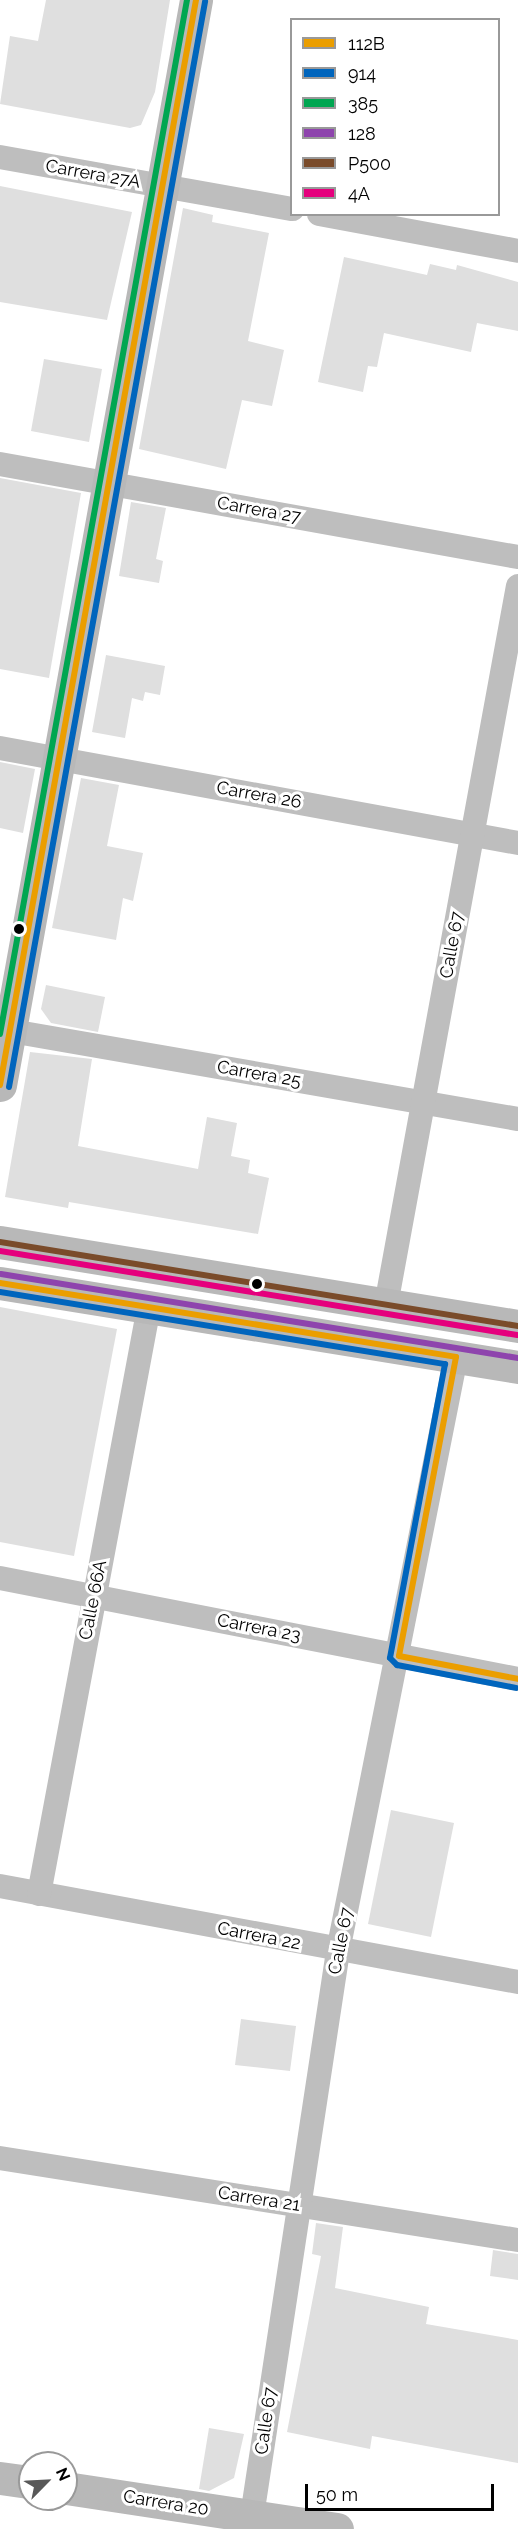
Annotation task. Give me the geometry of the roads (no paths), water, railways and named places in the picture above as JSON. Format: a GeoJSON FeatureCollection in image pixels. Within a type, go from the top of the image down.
{"type":"FeatureCollection","features":[{"type":"Feature","properties":{"kind":"main road"},"geometry":{"type":"LineString","coordinates":[[0,1085],[5,1030],[58,759],[196,0]]}},
{"type":"Feature","properties":{"kind":"main road"},"geometry":{"type":"LineString","coordinates":[[0,1242],[518,1326]]}},
{"type":"Feature","properties":{"kind":"main road"},"geometry":{"type":"LineString","coordinates":[[0,1283],[518,1367]]}},
{"type":"Feature","properties":{"kind":"main road"},"geometry":{"type":"LineString","coordinates":[[0,2478],[18,2480]]}},
{"type":"Feature","properties":{"kind":"main road","name":"Carrera 20"},"geometry":{"type":"LineString","coordinates":[[78,2490],[251,2523],[337,2529]]}},
{"type":"Feature","properties":{"kind":"street","name":"Carrera 27A"},"geometry":{"type":"LineString","coordinates":[[0,157],[290,209]]}},
{"type":"Feature","properties":{"kind":"street"},"geometry":{"type":"LineString","coordinates":[[330,216],[518,251]]}},
{"type":"Feature","properties":{"kind":"street","name":"Carrera 27"},"geometry":{"type":"LineString","coordinates":[[0,464],[518,557]]}},
{"type":"Feature","properties":{"kind":"street","name":"Calle 67"},"geometry":{"type":"LineString","coordinates":[[386,1305],[518,586]]}},
{"type":"Feature","properties":{"kind":"street","name":"Carrera 26"},"geometry":{"type":"LineString","coordinates":[[0,748],[518,843]]}},
{"type":"Feature","properties":{"kind":"street","name":"Carrera 25"},"geometry":{"type":"LineString","coordinates":[[5,1030],[518,1119]]}},
{"type":"Feature","properties":{"kind":"street","name":"Calle 66A"},"geometry":{"type":"LineString","coordinates":[[39,1894],[149,1307]]}},
{"type":"Feature","properties":{"kind":"street","name":"Calle 67"},"geometry":{"type":"LineString","coordinates":[[251,2523],[338,1951],[399,1656],[456,1357]]}},
{"type":"Feature","properties":{"kind":"street","name":"Carrera 23"},"geometry":{"type":"LineString","coordinates":[[0,1578],[518,1679]]}},
{"type":"Feature","properties":{"kind":"street","name":"Carrera 22"},"geometry":{"type":"LineString","coordinates":[[0,1886],[338,1951],[518,1982]]}},
{"type":"Feature","properties":{"kind":"street","name":"Carrera 21"},"geometry":{"type":"LineString","coordinates":[[0,2158],[518,2240]]}}]}
